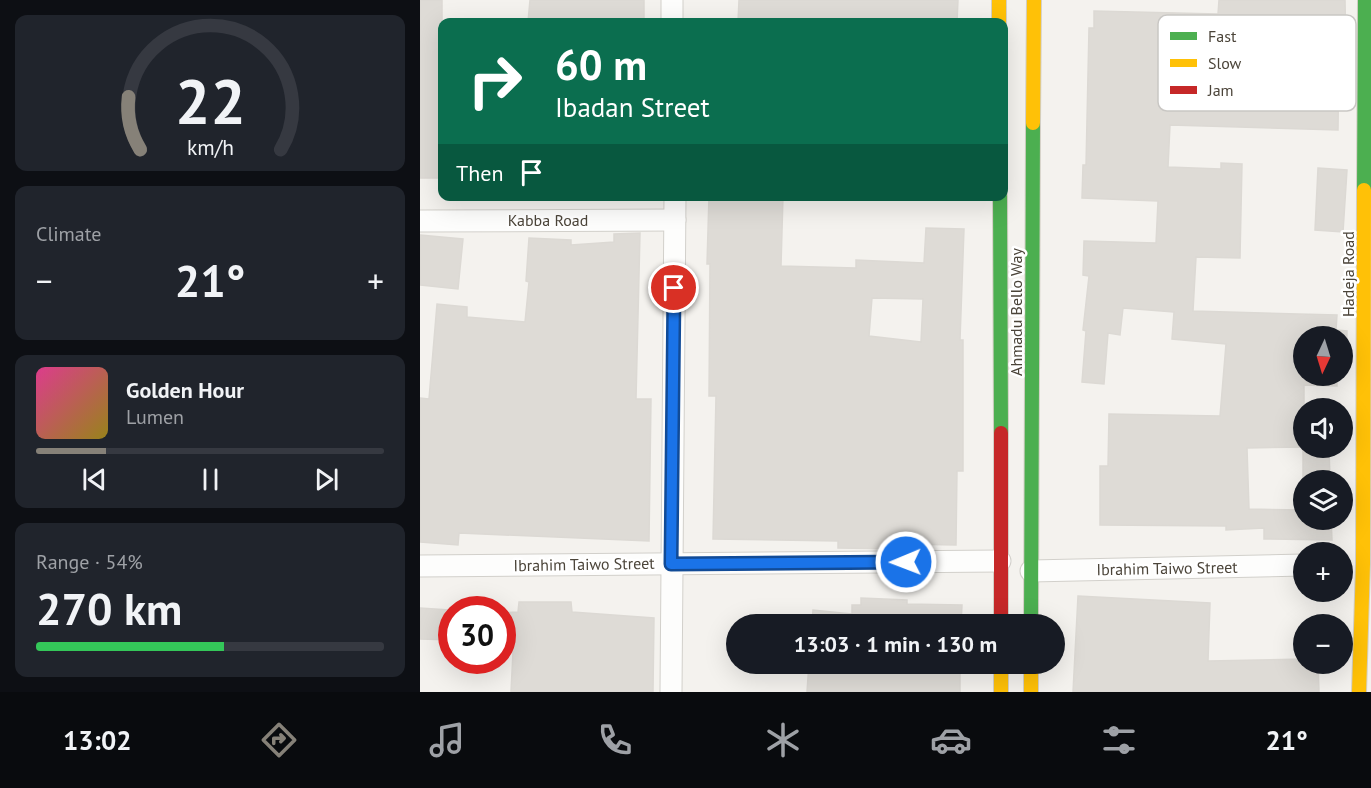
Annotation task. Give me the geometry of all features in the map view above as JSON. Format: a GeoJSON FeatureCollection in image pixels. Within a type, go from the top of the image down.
{"type":"FeatureCollection","features":[{"type":"Feature","properties":{"kind":"main road"},"geometry":{"type":"LineString","coordinates":[[999,0],[999,18]]}},
{"type":"Feature","properties":{"kind":"main road","name":"Ahmadu Bello Way"},"geometry":{"type":"LineString","coordinates":[[1031,614],[1034,0]]}},
{"type":"Feature","properties":{"kind":"main road","name":"Hadeja Road"},"geometry":{"type":"LineString","coordinates":[[1359,692],[1365,0]]}},
{"type":"Feature","properties":{"kind":"main road","name":"Ahmadu Bello Way"},"geometry":{"type":"LineString","coordinates":[[1000,201],[1000,614]]}},
{"type":"Feature","properties":{"kind":"main road"},"geometry":{"type":"LineString","coordinates":[[1001,674],[1001,692]]}},
{"type":"Feature","properties":{"kind":"main road"},"geometry":{"type":"LineString","coordinates":[[1031,674],[1031,692]]}},
{"type":"Feature","properties":{"kind":"street"},"geometry":{"type":"LineString","coordinates":[[672,0],[672,18]]}},
{"type":"Feature","properties":{"kind":"street"},"geometry":{"type":"LineString","coordinates":[[671,692],[675,201]]}},
{"type":"Feature","properties":{"kind":"street","name":"Kabba Road"},"geometry":{"type":"LineString","coordinates":[[420,221],[675,220]]}},
{"type":"Feature","properties":{"kind":"street","name":"Ibrahim Taiwo Street"},"geometry":{"type":"LineString","coordinates":[[420,566],[1000,561]]}},
{"type":"Feature","properties":{"kind":"street","name":"Ibrahim Taiwo Street"},"geometry":{"type":"LineString","coordinates":[[1031,571],[1293,565]]}},
{"type":"Feature","properties":{"kind":"building"},"geometry":{"type":"Polygon","coordinates":[[[420,0],[442,0],[442,18],[438,18],[438,178],[420,178],[420,0]]]}},
{"type":"Feature","properties":{"kind":"building"},"geometry":{"type":"Polygon","coordinates":[[[530,0],[644,0],[644,18],[528,18],[530,0]]]}},
{"type":"Feature","properties":{"kind":"building"},"geometry":{"type":"Polygon","coordinates":[[[739,0],[958,0],[957,18],[738,18],[739,0]]]}},
{"type":"Feature","properties":{"kind":"building"},"geometry":{"type":"Polygon","coordinates":[[[1219,0],[1345,0],[1345,15],[1158,15],[1158,111],[1338,111],[1338,130],[1170,125],[1168,167],[1221,169],[1221,163],[1242,164],[1240,258],[1196,257],[1193,311],[1337,315],[1336,326],[1293,326],[1293,386],[1304,386],[1304,398],[1293,398],[1293,447],[1247,448],[1249,509],[1293,510],[1293,530],[1332,530],[1332,540],[1264,539],[1264,528],[1226,530],[1226,526],[1100,525],[1100,466],[1108,466],[1109,414],[1220,416],[1226,344],[1172,339],[1174,312],[1123,308],[1120,335],[1108,333],[1104,384],[1082,382],[1086,331],[1083,330],[1089,276],[1083,275],[1084,241],[1156,243],[1158,201],[1082,198],[1083,165],[1086,165],[1089,28],[1094,28],[1094,11],[1218,14],[1219,0]]]}},
{"type":"Feature","properties":{"kind":"building"},"geometry":{"type":"Polygon","coordinates":[[[1318,168],[1347,170],[1343,232],[1315,230],[1318,168]]]}},
{"type":"Feature","properties":{"kind":"building"},"geometry":{"type":"Polygon","coordinates":[[[709,201],[783,201],[781,266],[856,268],[856,260],[924,263],[926,228],[964,229],[960,340],[963,340],[963,471],[957,471],[956,545],[900,544],[900,549],[838,548],[838,541],[713,539],[716,396],[709,396],[710,264],[707,264],[709,201]],[[872,298],[869,336],[921,342],[923,299],[872,298]]]}},
{"type":"Feature","properties":{"kind":"building"},"geometry":{"type":"Polygon","coordinates":[[[640,233],[636,399],[651,399],[649,541],[459,533],[458,545],[420,542],[420,398],[429,399],[437,304],[467,307],[467,317],[525,322],[529,282],[526,281],[529,238],[571,240],[571,245],[614,242],[614,234],[640,233]]]}},
{"type":"Feature","properties":{"kind":"building"},"geometry":{"type":"Polygon","coordinates":[[[420,235],[463,239],[458,289],[420,285],[420,235]]]}},
{"type":"Feature","properties":{"kind":"building"},"geometry":{"type":"Polygon","coordinates":[[[1303,458],[1329,458],[1330,470],[1303,470],[1303,458]]]}},
{"type":"Feature","properties":{"kind":"building"},"geometry":{"type":"Polygon","coordinates":[[[1078,596],[1210,603],[1208,661],[1293,659],[1293,674],[1318,674],[1319,692],[1073,692],[1078,596]]]}},
{"type":"Feature","properties":{"kind":"building"},"geometry":{"type":"Polygon","coordinates":[[[861,598],[907,600],[907,604],[962,605],[962,614],[852,614],[852,605],[861,605],[861,598]]]}},
{"type":"Feature","properties":{"kind":"building"},"geometry":{"type":"Polygon","coordinates":[[[519,602],[571,602],[572,612],[654,618],[653,692],[511,692],[512,674],[516,674],[516,612],[518,612],[519,602]]]}},
{"type":"Feature","properties":{"kind":"building"},"geometry":{"type":"Polygon","coordinates":[[[420,608],[438,609],[438,640],[420,639],[420,608]]]}},
{"type":"Feature","properties":{"kind":"building"},"geometry":{"type":"Polygon","coordinates":[[[813,610],[852,614],[813,614],[813,610]]]}},
{"type":"Feature","properties":{"kind":"building"},"geometry":{"type":"Polygon","coordinates":[[[808,674],[960,674],[960,692],[807,692],[808,674]]]}},
{"type":"Feature","properties":{"kind":"traffic: fast"},"geometry":{"type":"LineString","coordinates":[[1364,190],[1365,0]]}},
{"type":"Feature","properties":{"kind":"traffic: fast"},"geometry":{"type":"LineString","coordinates":[[1031,614],[1033,123]]}},
{"type":"Feature","properties":{"kind":"traffic: fast"},"geometry":{"type":"LineString","coordinates":[[1000,201],[1001,433]]}},
{"type":"Feature","properties":{"kind":"traffic: slow"},"geometry":{"type":"LineString","coordinates":[[999,0],[999,18]]}},
{"type":"Feature","properties":{"kind":"traffic: slow"},"geometry":{"type":"LineString","coordinates":[[1033,123],[1034,0]]}},
{"type":"Feature","properties":{"kind":"traffic: slow"},"geometry":{"type":"LineString","coordinates":[[1359,692],[1363,564],[1364,190]]}},
{"type":"Feature","properties":{"kind":"traffic: slow"},"geometry":{"type":"LineString","coordinates":[[1001,674],[1001,692]]}},
{"type":"Feature","properties":{"kind":"traffic: slow"},"geometry":{"type":"LineString","coordinates":[[1031,674],[1031,692]]}},
{"type":"Feature","properties":{"kind":"traffic: jam"},"geometry":{"type":"LineString","coordinates":[[1001,433],[1001,614]]}},
{"type":"Feature","properties":{"kind":"route"},"geometry":{"type":"LineString","coordinates":[[674,288],[671,564],[906,562]]}}]}
